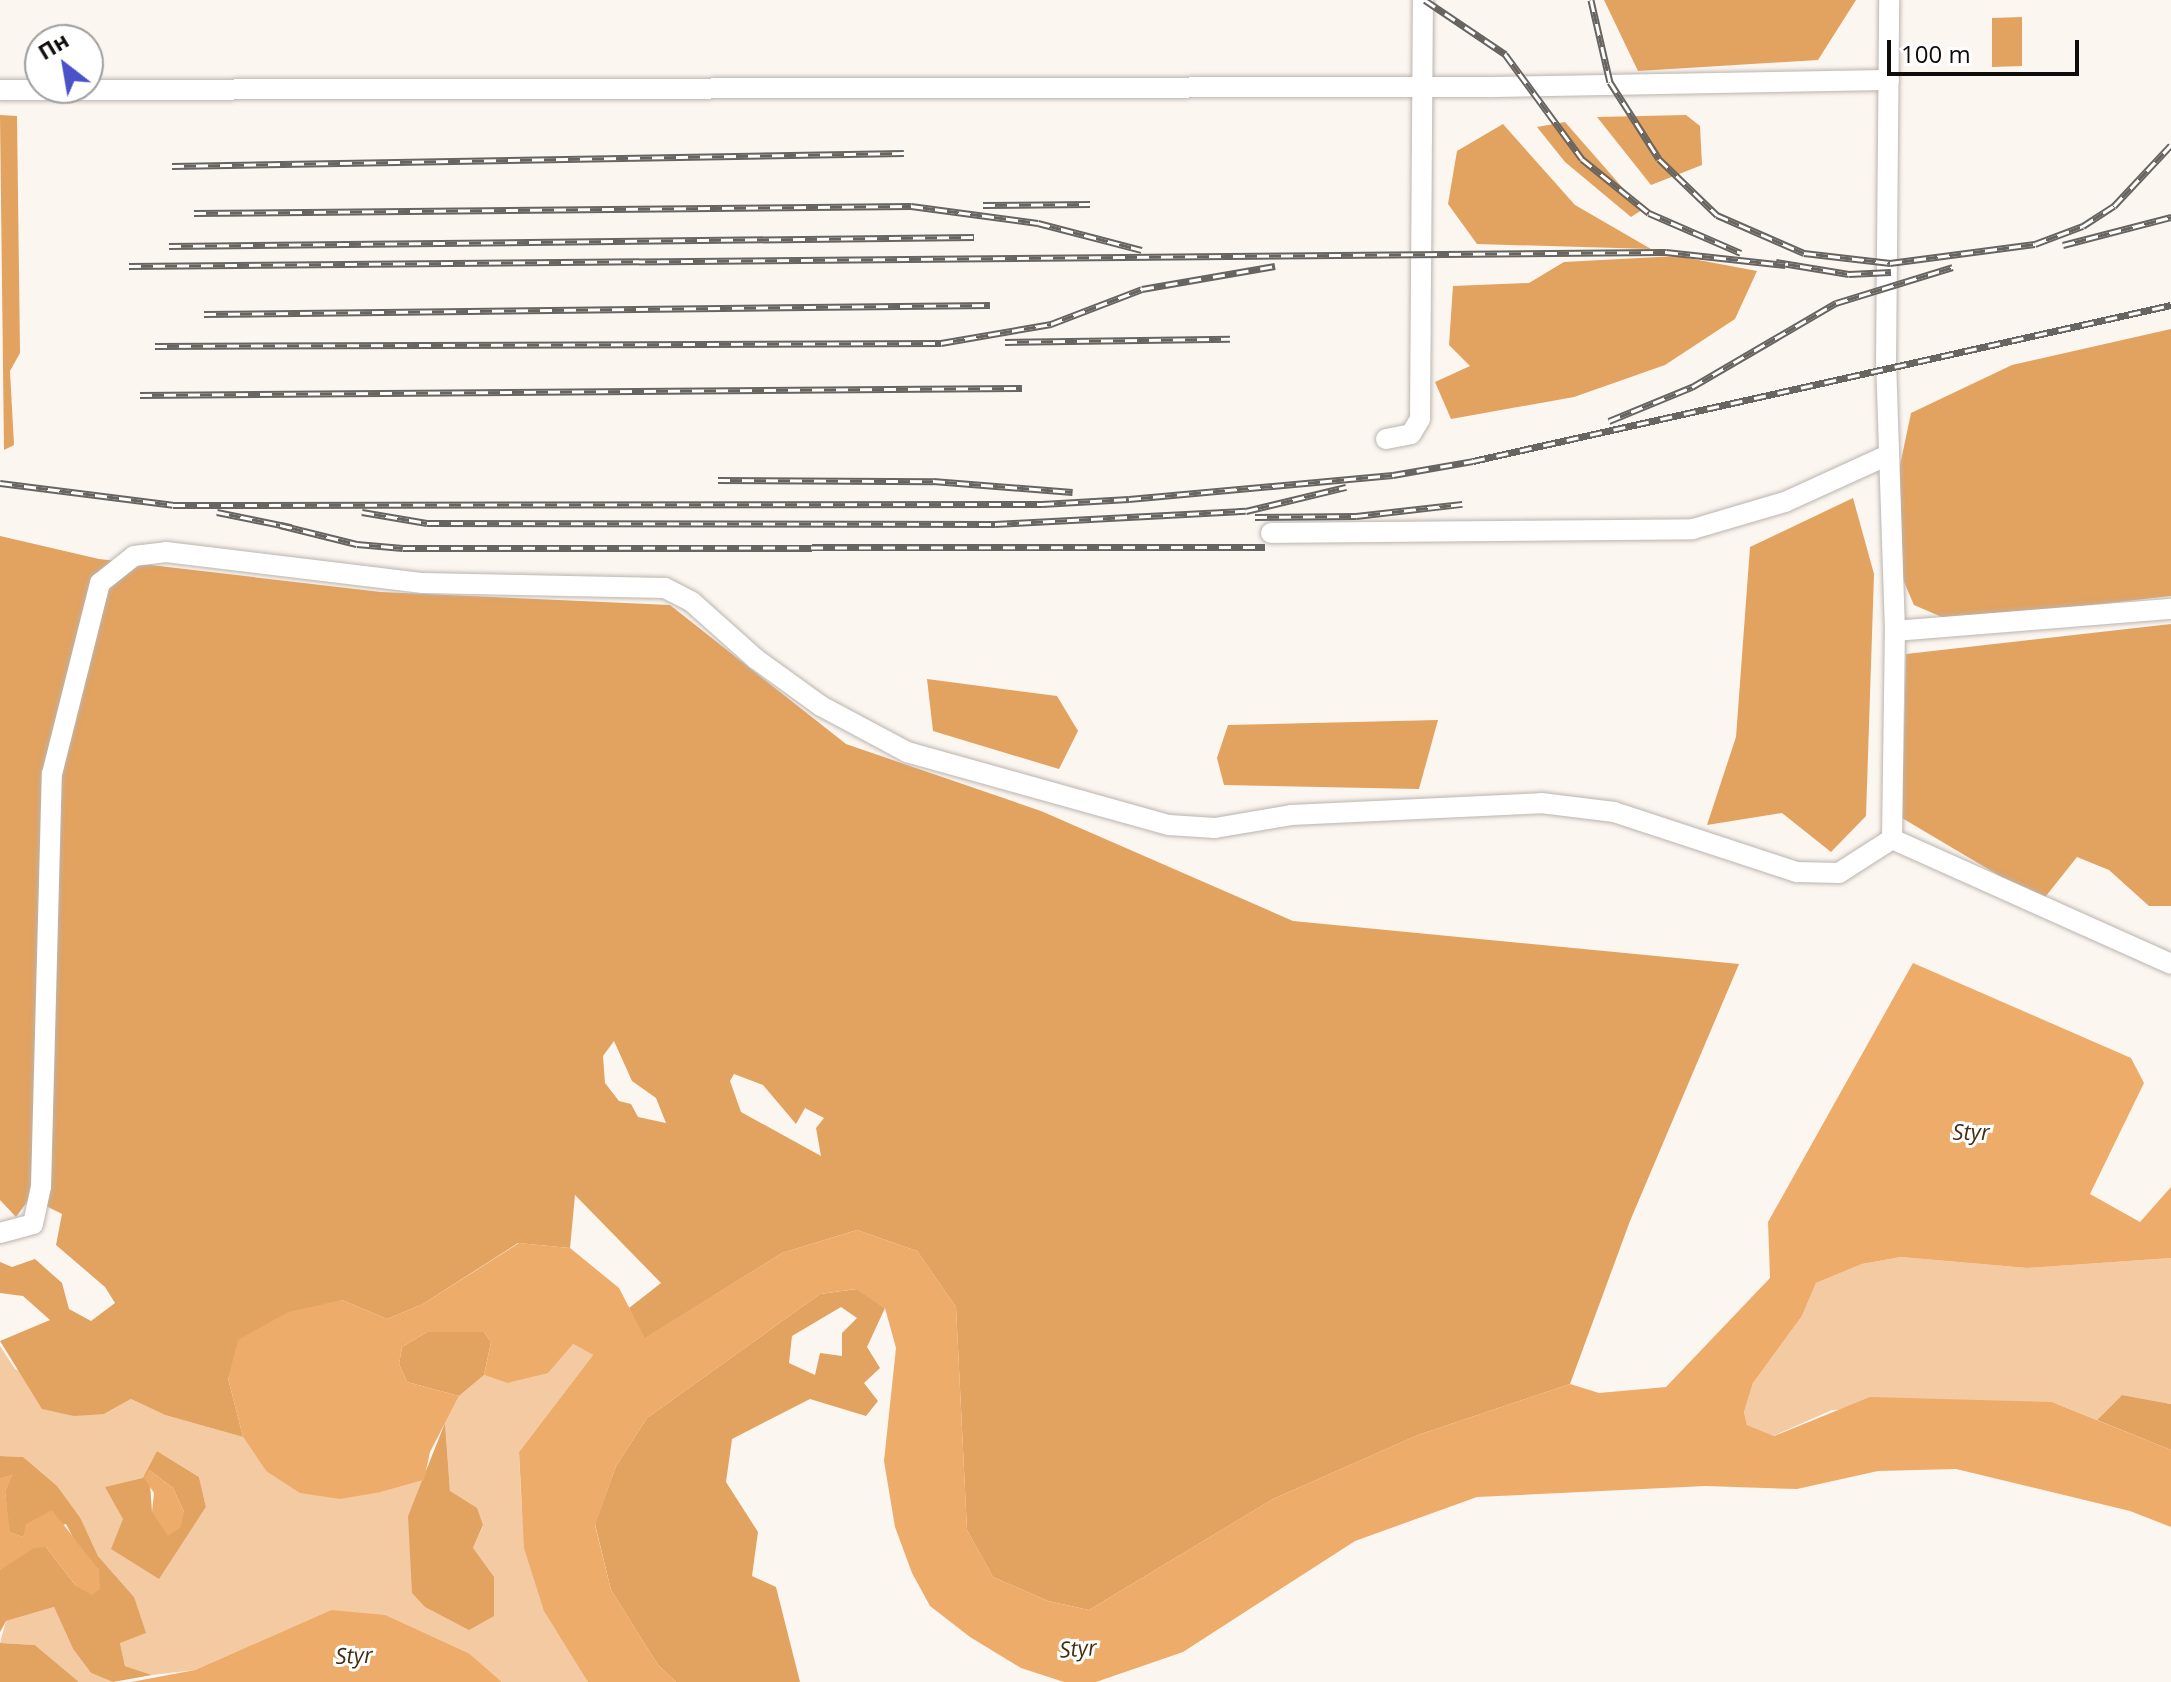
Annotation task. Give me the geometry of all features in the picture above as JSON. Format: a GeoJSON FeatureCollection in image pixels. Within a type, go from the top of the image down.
{"type":"FeatureCollection","features":[{"type":"Feature","properties":{"kind":"street"},"geometry":{"type":"LineString","coordinates":[[1386,439],[1411,434],[1420,419],[1423,0]]}},
{"type":"Feature","properties":{"kind":"street"},"geometry":{"type":"LineString","coordinates":[[1889,0],[1888,455],[1895,631],[1892,839]]}},
{"type":"Feature","properties":{"kind":"street"},"geometry":{"type":"LineString","coordinates":[[0,90],[1422,87],[1889,80]]}},
{"type":"Feature","properties":{"kind":"street"},"geometry":{"type":"LineString","coordinates":[[1271,533],[1693,529],[1785,502],[1888,455]]}},
{"type":"Feature","properties":{"kind":"street"},"geometry":{"type":"LineString","coordinates":[[0,1233],[33,1224],[41,1187],[52,774],[100,583],[134,556],[166,552],[423,583],[665,588],[692,602],[756,659],[821,706],[907,752],[1169,825],[1215,828],[1291,815],[1541,803],[1614,812],[1797,872],[1839,873],[1892,839]]}},
{"type":"Feature","properties":{"kind":"street"},"geometry":{"type":"LineString","coordinates":[[1895,631],[2171,609]]}},
{"type":"Feature","properties":{"kind":"street"},"geometry":{"type":"LineString","coordinates":[[1892,839],[2168,960]]}},
{"type":"Feature","properties":{"kind":"shaded area"},"geometry":{"type":"Polygon","coordinates":[[[1604,0],[1856,0],[1818,60],[1638,71],[1604,0]]]}},
{"type":"Feature","properties":{"kind":"shaded area"},"geometry":{"type":"Polygon","coordinates":[[[2022,17],[2022,66],[1992,67],[1992,18],[2022,17]]]}},
{"type":"Feature","properties":{"kind":"shaded area"},"geometry":{"type":"Polygon","coordinates":[[[0,115],[17,116],[20,353],[10,371],[14,445],[4,450],[0,115]]]}},
{"type":"Feature","properties":{"kind":"shaded area"},"geometry":{"type":"Polygon","coordinates":[[[1686,115],[1700,126],[1702,165],[1651,185],[1597,117],[1686,115]]]}},
{"type":"Feature","properties":{"kind":"shaded area"},"geometry":{"type":"Polygon","coordinates":[[[1565,122],[1642,210],[1631,217],[1565,162],[1537,127],[1565,122]]]}},
{"type":"Feature","properties":{"kind":"shaded area"},"geometry":{"type":"Polygon","coordinates":[[[1503,124],[1575,205],[1651,249],[1477,244],[1448,204],[1457,151],[1503,124]]]}},
{"type":"Feature","properties":{"kind":"shaded area"},"geometry":{"type":"Polygon","coordinates":[[[1677,256],[1757,271],[1735,319],[1665,365],[1574,397],[1451,419],[1435,382],[1470,366],[1449,345],[1453,286],[1529,283],[1564,262],[1677,256]]]}},
{"type":"Feature","properties":{"kind":"shaded area"},"geometry":{"type":"Polygon","coordinates":[[[2171,329],[2171,596],[1951,621],[1914,605],[1901,575],[1898,475],[1911,413],[2012,365],[2171,329]]]}},
{"type":"Feature","properties":{"kind":"shaded area"},"geometry":{"type":"Polygon","coordinates":[[[1853,498],[1874,574],[1866,816],[1831,852],[1782,813],[1707,825],[1736,737],[1750,547],[1853,498]]]}},
{"type":"Feature","properties":{"kind":"shaded area"},"geometry":{"type":"Polygon","coordinates":[[[0,536],[99,559],[381,592],[670,605],[846,744],[1041,811],[1293,921],[1739,964],[1630,1221],[1570,1384],[1418,1435],[1273,1499],[1089,1610],[1048,1601],[993,1577],[967,1530],[956,1307],[917,1251],[857,1230],[782,1253],[644,1339],[629,1308],[661,1283],[575,1195],[570,1248],[518,1243],[423,1304],[387,1319],[342,1300],[228,1378],[243,1437],[165,1415],[131,1399],[104,1414],[74,1416],[42,1409],[0,1341],[50,1320],[23,1296],[0,1293],[0,1262],[12,1267],[35,1259],[62,1283],[69,1309],[91,1321],[115,1303],[105,1287],[56,1245],[62,1214],[30,1198],[16,1217],[0,1200],[0,536]],[[614,1041],[603,1056],[605,1083],[619,1101],[631,1104],[638,1117],[666,1123],[656,1098],[632,1081],[614,1041]],[[734,1074],[730,1081],[741,1112],[821,1156],[816,1128],[824,1118],[805,1108],[796,1124],[763,1085],[734,1074]]]}},
{"type":"Feature","properties":{"kind":"shaded area"},"geometry":{"type":"Polygon","coordinates":[[[2171,624],[2171,906],[2149,906],[2109,870],[2077,857],[2042,901],[1902,818],[1906,654],[2171,624]]]}},
{"type":"Feature","properties":{"kind":"shaded area"},"geometry":{"type":"Polygon","coordinates":[[[927,679],[1057,696],[1078,731],[1059,769],[933,731],[927,679]]]}},
{"type":"Feature","properties":{"kind":"shaded area"},"geometry":{"type":"Polygon","coordinates":[[[1438,720],[1419,789],[1224,785],[1217,758],[1228,725],[1438,720]]]}},
{"type":"Feature","properties":{"kind":"shaded area"},"geometry":{"type":"Polygon","coordinates":[[[1901,1257],[2027,1268],[2171,1258],[2171,1404],[2122,1395],[2097,1420],[2052,1402],[1832,1410],[1773,1436],[1747,1425],[1744,1412],[1753,1383],[1802,1316],[1816,1283],[1862,1264],[1901,1257]]]}},
{"type":"Feature","properties":{"kind":"shaded area"},"geometry":{"type":"Polygon","coordinates":[[[857,1289],[885,1308],[867,1347],[880,1368],[864,1383],[878,1401],[866,1416],[810,1399],[732,1439],[726,1482],[758,1532],[752,1576],[776,1587],[800,1682],[676,1682],[658,1665],[611,1590],[595,1524],[616,1466],[647,1418],[820,1294],[857,1289]],[[841,1307],[792,1336],[789,1363],[815,1375],[820,1353],[842,1356],[842,1333],[857,1318],[841,1307]]]}},
{"type":"Feature","properties":{"kind":"shaded area"},"geometry":{"type":"Polygon","coordinates":[[[427,1332],[484,1332],[491,1342],[484,1375],[459,1396],[407,1382],[399,1364],[402,1347],[427,1332]]]}},
{"type":"Feature","properties":{"kind":"shaded area"},"geometry":{"type":"Polygon","coordinates":[[[573,1344],[593,1355],[519,1452],[525,1548],[588,1682],[502,1682],[470,1654],[331,1610],[195,1670],[152,1675],[125,1666],[120,1643],[134,1597],[98,1556],[81,1519],[23,1457],[0,1456],[0,1346],[15,1369],[104,1414],[131,1399],[165,1415],[243,1437],[266,1471],[381,1492],[424,1480],[408,1516],[473,1548],[483,1526],[450,1491],[445,1423],[459,1396],[484,1375],[507,1383],[573,1344]],[[157,1451],[112,1549],[159,1578],[206,1507],[199,1477],[157,1451]]]}},
{"type":"Feature","properties":{"kind":"shaded area"},"geometry":{"type":"Polygon","coordinates":[[[2122,1395],[2171,1404],[2171,1450],[2097,1420],[2122,1395]]]}},
{"type":"Feature","properties":{"kind":"shaded area"},"geometry":{"type":"Polygon","coordinates":[[[445,1423],[450,1491],[477,1508],[483,1525],[473,1548],[494,1577],[494,1616],[469,1630],[425,1607],[412,1593],[408,1516],[445,1423]]]}},
{"type":"Feature","properties":{"kind":"shaded area"},"geometry":{"type":"Polygon","coordinates":[[[157,1451],[199,1477],[206,1507],[159,1579],[111,1549],[123,1519],[105,1487],[143,1478],[157,1451]],[[149,1470],[152,1512],[184,1512],[173,1488],[149,1470]]]}},
{"type":"Feature","properties":{"kind":"shaded area"},"geometry":{"type":"Polygon","coordinates":[[[0,1456],[23,1457],[57,1486],[81,1519],[98,1556],[134,1597],[146,1633],[120,1643],[125,1666],[152,1675],[113,1682],[91,1673],[73,1649],[54,1607],[6,1621],[0,1632],[0,1570],[7,1562],[34,1547],[46,1547],[76,1586],[99,1570],[79,1549],[66,1524],[23,1537],[9,1532],[5,1491],[12,1475],[0,1479],[0,1456]]]}},
{"type":"Feature","properties":{"kind":"shaded area"},"geometry":{"type":"Polygon","coordinates":[[[54,1607],[73,1649],[91,1673],[113,1682],[79,1682],[35,1645],[0,1643],[6,1621],[54,1607]]]}},
{"type":"Feature","properties":{"kind":"shaded area"},"geometry":{"type":"Polygon","coordinates":[[[0,1643],[35,1645],[79,1682],[0,1682],[0,1643]]]}},
{"type":"Feature","properties":{"kind":"water","name":"Styr"},"geometry":{"type":"Polygon","coordinates":[[[1913,963],[2131,1058],[2144,1083],[2090,1194],[2140,1222],[2171,1187],[2171,1258],[2027,1268],[1901,1257],[1862,1264],[1816,1283],[1802,1316],[1753,1383],[1744,1412],[1747,1425],[1774,1436],[1870,1397],[2052,1402],[2171,1450],[2171,1527],[2130,1511],[1956,1469],[1878,1471],[1797,1489],[1705,1486],[1477,1497],[1355,1541],[1183,1652],[1096,1682],[1064,1682],[1021,1668],[970,1637],[930,1606],[912,1573],[895,1527],[884,1461],[896,1348],[885,1308],[856,1289],[820,1294],[647,1418],[616,1466],[595,1525],[611,1590],[658,1665],[676,1682],[588,1682],[544,1611],[524,1548],[519,1452],[593,1355],[573,1344],[548,1373],[507,1383],[484,1375],[491,1342],[484,1332],[427,1332],[402,1347],[399,1364],[407,1382],[459,1396],[430,1452],[424,1480],[381,1492],[340,1499],[300,1493],[266,1471],[243,1437],[228,1378],[238,1340],[288,1312],[342,1300],[387,1319],[423,1304],[519,1243],[570,1248],[619,1288],[645,1338],[782,1253],[857,1230],[917,1251],[956,1307],[967,1530],[993,1577],[1048,1601],[1089,1610],[1273,1499],[1418,1435],[1570,1384],[1599,1393],[1666,1387],[1770,1278],[1768,1222],[1913,963]]]}},
{"type":"Feature","properties":{"kind":"water"},"geometry":{"type":"Polygon","coordinates":[[[149,1470],[173,1488],[184,1512],[181,1527],[168,1536],[152,1512],[154,1493],[144,1478],[149,1470]]]}},
{"type":"Feature","properties":{"kind":"water"},"geometry":{"type":"Polygon","coordinates":[[[13,1474],[5,1491],[10,1532],[23,1537],[26,1524],[52,1510],[99,1570],[100,1589],[92,1595],[76,1586],[46,1547],[34,1548],[0,1570],[0,1479],[13,1474]]]}},
{"type":"Feature","properties":{"kind":"water","name":"Styr"},"geometry":{"type":"Polygon","coordinates":[[[331,1610],[385,1615],[470,1654],[502,1682],[131,1682],[195,1670],[331,1610]]]}},
{"type":"Feature","properties":{"kind":"railway"},"geometry":{"type":"LineString","coordinates":[[1425,0],[1505,54],[1582,159],[1649,213],[1741,253]]}},
{"type":"Feature","properties":{"kind":"railway"},"geometry":{"type":"LineString","coordinates":[[1591,0],[1610,82],[1659,159],[1717,215],[1804,253],[1890,263],[2035,244],[2083,226],[2114,206],[2171,145]]}},
{"type":"Feature","properties":{"kind":"railway"},"geometry":{"type":"LineString","coordinates":[[172,166],[904,153]]}},
{"type":"Feature","properties":{"kind":"railway"},"geometry":{"type":"LineString","coordinates":[[983,205],[1090,204]]}},
{"type":"Feature","properties":{"kind":"railway"},"geometry":{"type":"LineString","coordinates":[[194,213],[911,206],[1038,223],[1142,250]]}},
{"type":"Feature","properties":{"kind":"railway"},"geometry":{"type":"LineString","coordinates":[[2063,245],[2171,217]]}},
{"type":"Feature","properties":{"kind":"railway"},"geometry":{"type":"LineString","coordinates":[[169,246],[974,237]]}},
{"type":"Feature","properties":{"kind":"railway"},"geometry":{"type":"LineString","coordinates":[[129,266],[1666,252],[1785,265]]}},
{"type":"Feature","properties":{"kind":"railway"},"geometry":{"type":"LineString","coordinates":[[1776,262],[1849,274],[1891,272]]}},
{"type":"Feature","properties":{"kind":"railway"},"geometry":{"type":"LineString","coordinates":[[155,346],[941,343],[1051,324],[1142,289],[1275,266]]}},
{"type":"Feature","properties":{"kind":"railway"},"geometry":{"type":"LineString","coordinates":[[1609,421],[1692,387],[1836,303],[1953,267]]}},
{"type":"Feature","properties":{"kind":"railway"},"geometry":{"type":"LineString","coordinates":[[204,314],[990,305]]}},
{"type":"Feature","properties":{"kind":"railway"},"geometry":{"type":"LineString","coordinates":[[0,483],[173,505],[1042,504],[1129,499],[1393,475],[1473,461],[2171,305]]}},
{"type":"Feature","properties":{"kind":"railway"},"geometry":{"type":"LineString","coordinates":[[1005,342],[1230,339]]}},
{"type":"Feature","properties":{"kind":"railway"},"geometry":{"type":"LineString","coordinates":[[140,395],[1022,388]]}},
{"type":"Feature","properties":{"kind":"railway"},"geometry":{"type":"LineString","coordinates":[[718,480],[933,481],[1073,492]]}},
{"type":"Feature","properties":{"kind":"railway"},"geometry":{"type":"LineString","coordinates":[[362,512],[427,523],[995,524],[1246,511],[1346,487]]}},
{"type":"Feature","properties":{"kind":"railway"},"geometry":{"type":"LineString","coordinates":[[1255,517],[1356,516],[1462,504]]}},
{"type":"Feature","properties":{"kind":"railway"},"geometry":{"type":"LineString","coordinates":[[217,512],[291,527]]}},
{"type":"Feature","properties":{"kind":"railway"},"geometry":{"type":"LineString","coordinates":[[280,525],[357,544],[403,548],[1265,547]]}}]}
